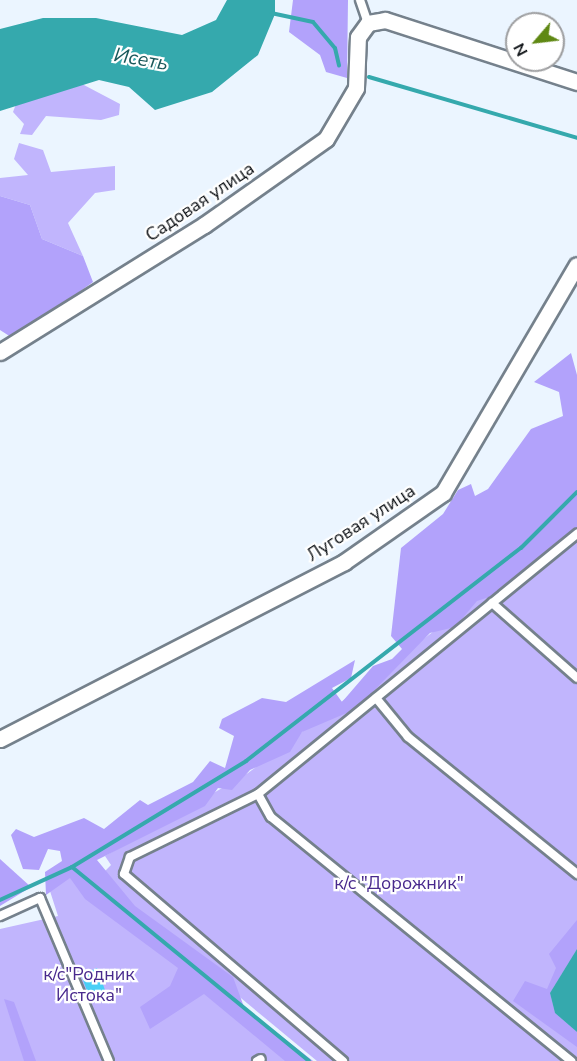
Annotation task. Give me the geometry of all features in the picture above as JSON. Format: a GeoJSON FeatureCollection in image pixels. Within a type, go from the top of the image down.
{"type":"FeatureCollection","features":[{"type":"Feature","properties":{"kind":"street"},"geometry":{"type":"LineString","coordinates":[[368,23],[385,20],[577,82]]}},
{"type":"Feature","properties":{"kind":"street","name":"Садовая улица"},"geometry":{"type":"LineString","coordinates":[[0,352],[204,225],[326,139],[356,88],[358,37],[368,23]]}},
{"type":"Feature","properties":{"kind":"street","name":"Луговая улица"},"geometry":{"type":"LineString","coordinates":[[0,739],[344,562],[443,493],[577,265]]}},
{"type":"Feature","properties":{"kind":"lane"},"geometry":{"type":"LineString","coordinates":[[360,0],[368,23]]}},
{"type":"Feature","properties":{"kind":"lane"},"geometry":{"type":"LineString","coordinates":[[343,1061],[124,874],[130,857],[258,794],[577,534]]}},
{"type":"Feature","properties":{"kind":"lane"},"geometry":{"type":"LineString","coordinates":[[492,603],[577,678]]}},
{"type":"Feature","properties":{"kind":"lane"},"geometry":{"type":"LineString","coordinates":[[376,698],[408,737],[577,874]]}},
{"type":"Feature","properties":{"kind":"lane"},"geometry":{"type":"LineString","coordinates":[[258,794],[271,817],[571,1061]]}},
{"type":"Feature","properties":{"kind":"lane"},"geometry":{"type":"LineString","coordinates":[[0,916],[40,898],[109,1061]]}},
{"type":"Feature","properties":{"kind":"green space"},"geometry":{"type":"Polygon","coordinates":[[[82,84],[120,104],[119,115],[101,120],[46,116],[32,135],[20,134],[24,124],[13,112],[16,104],[82,84]]]}},
{"type":"Feature","properties":{"kind":"green space"},"geometry":{"type":"Polygon","coordinates":[[[19,143],[43,150],[51,172],[115,166],[115,190],[95,193],[68,223],[83,256],[42,239],[30,205],[0,196],[0,178],[28,175],[14,159],[19,143]]]}},
{"type":"Feature","properties":{"kind":"green space","name":"к/с \"Дорожник\""},"geometry":{"type":"Polygon","coordinates":[[[577,522],[577,1061],[317,1061],[97,879],[111,865],[105,856],[248,773],[577,522]]]}},
{"type":"Feature","properties":{"kind":"green space","name":"к/с\"Родник Истока\""},"geometry":{"type":"Polygon","coordinates":[[[72,874],[303,1061],[0,1061],[0,929],[58,916],[49,888],[72,874]]]}},
{"type":"Feature","properties":{"kind":"shaded area"},"geometry":{"type":"Polygon","coordinates":[[[293,0],[348,0],[347,78],[326,72],[320,55],[289,32],[293,0]]]}},
{"type":"Feature","properties":{"kind":"shaded area"},"geometry":{"type":"Polygon","coordinates":[[[0,196],[30,205],[42,239],[83,256],[93,282],[14,339],[0,330],[0,196]]]}},
{"type":"Feature","properties":{"kind":"shaded area"},"geometry":{"type":"Polygon","coordinates":[[[571,353],[577,375],[577,530],[498,594],[477,601],[455,627],[430,633],[356,709],[302,732],[290,752],[250,770],[232,790],[218,788],[205,806],[97,860],[135,906],[233,977],[244,1007],[313,1061],[285,1061],[204,994],[150,1029],[140,1007],[170,986],[178,968],[85,899],[70,878],[46,895],[45,872],[62,861],[60,851],[48,849],[39,870],[23,869],[11,835],[16,829],[34,837],[84,818],[104,829],[140,800],[148,805],[193,782],[210,761],[225,768],[234,736],[219,728],[222,719],[262,698],[286,702],[355,660],[351,678],[332,688],[342,702],[373,666],[392,659],[402,649],[391,636],[401,548],[443,514],[458,490],[471,484],[475,496],[488,489],[531,429],[563,416],[559,392],[534,382],[571,353]]]}},
{"type":"Feature","properties":{"kind":"shaded area"},"geometry":{"type":"Polygon","coordinates":[[[0,859],[31,887],[0,906],[0,859]]]}},
{"type":"Feature","properties":{"kind":"shaded area"},"geometry":{"type":"Polygon","coordinates":[[[577,920],[577,949],[550,993],[555,1013],[577,1032],[577,1047],[513,1001],[525,981],[547,989],[556,968],[549,954],[577,920]]]}},
{"type":"Feature","properties":{"kind":"shaded area"},"geometry":{"type":"Polygon","coordinates":[[[4,999],[14,1002],[36,1061],[24,1061],[4,999]]]}},
{"type":"Feature","properties":{"kind":"water","name":"Исеть"},"geometry":{"type":"Polygon","coordinates":[[[227,0],[275,0],[275,14],[258,55],[212,92],[155,110],[129,87],[99,80],[0,111],[0,29],[43,18],[96,18],[182,35],[216,20],[227,0]]]}},
{"type":"Feature","properties":{"kind":"water"},"geometry":{"type":"Polygon","coordinates":[[[577,949],[577,1032],[555,1013],[550,993],[577,949]]]}},
{"type":"Feature","properties":{"kind":"building"},"geometry":{"type":"Polygon","coordinates":[[[97,968],[105,990],[89,996],[81,975],[97,968]]]}},
{"type":"Feature","properties":{"kind":"waterway"},"geometry":{"type":"LineString","coordinates":[[271,13],[313,22],[335,48],[339,66]]}},
{"type":"Feature","properties":{"kind":"waterway"},"geometry":{"type":"LineString","coordinates":[[369,77],[577,138]]}},
{"type":"Feature","properties":{"kind":"waterway"},"geometry":{"type":"LineString","coordinates":[[0,900],[72,867],[246,761],[521,548],[577,492]]}},
{"type":"Feature","properties":{"kind":"waterway"},"geometry":{"type":"LineString","coordinates":[[72,867],[309,1061]]}}]}
